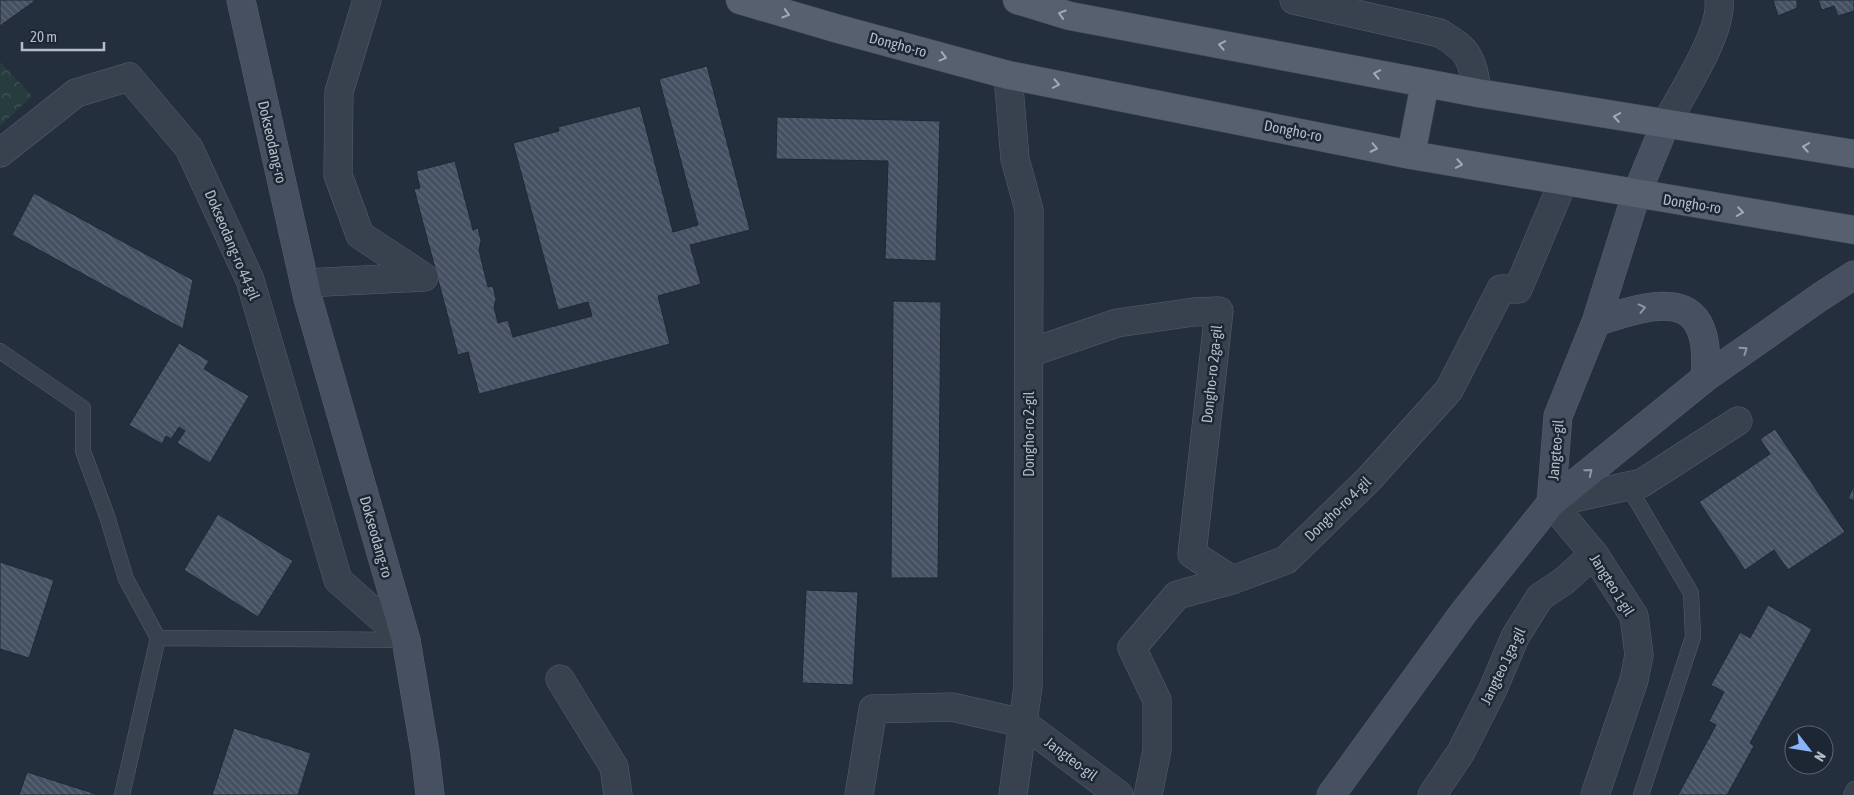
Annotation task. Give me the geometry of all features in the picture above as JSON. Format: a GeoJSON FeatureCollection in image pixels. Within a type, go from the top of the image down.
{"type":"FeatureCollection","features":[{"type":"Feature","properties":{"kind":"main road","name":"Dokseodang-ro"},"geometry":{"type":"LineString","coordinates":[[241,0],[305,283],[406,640],[425,752],[430,795]]}},
{"type":"Feature","properties":{"kind":"main road","name":"Dongho-ro"},"geometry":{"type":"LineString","coordinates":[[740,0],[1008,75],[1411,155],[1636,195],[1854,230]]}},
{"type":"Feature","properties":{"kind":"main road"},"geometry":{"type":"LineString","coordinates":[[1017,0],[1070,16],[1425,84],[1665,125],[1854,154]]}},
{"type":"Feature","properties":{"kind":"main road"},"geometry":{"type":"LineString","coordinates":[[1411,155],[1425,84]]}},
{"type":"Feature","properties":{"kind":"main road","name":"Jangteo-gil"},"geometry":{"type":"LineString","coordinates":[[1331,795],[1464,612],[1551,503],[1558,416],[1596,322],[1636,195],[1665,125]]}},
{"type":"Feature","properties":{"kind":"main road"},"geometry":{"type":"LineString","coordinates":[[1551,503],[1705,378],[1854,275]]}},
{"type":"Feature","properties":{"kind":"main road"},"geometry":{"type":"LineString","coordinates":[[1596,322],[1649,306],[1669,306],[1686,311],[1697,320],[1703,333],[1708,353],[1705,378]]}},
{"type":"Feature","properties":{"kind":"street"},"geometry":{"type":"LineString","coordinates":[[305,283],[424,277],[360,235],[338,175],[339,92],[367,0]]}},
{"type":"Feature","properties":{"kind":"street"},"geometry":{"type":"LineString","coordinates":[[1294,0],[1440,33],[1460,45],[1470,57],[1478,93]]}},
{"type":"Feature","properties":{"kind":"street","name":"Jangteo-gil"},"geometry":{"type":"LineString","coordinates":[[1665,125],[1714,33],[1720,10],[1719,0]]}},
{"type":"Feature","properties":{"kind":"street","name":"Dongho-ro 2-gil"},"geometry":{"type":"LineString","coordinates":[[1008,75],[1014,159],[1029,210],[1028,686],[1013,795]]}},
{"type":"Feature","properties":{"kind":"street","name":"Dokseodang-ro 44-gil"},"geometry":{"type":"LineString","coordinates":[[0,153],[76,93],[129,77],[189,148],[250,280],[338,580],[406,640]]}},
{"type":"Feature","properties":{"kind":"street","name":"Dongho-ro 4-gil"},"geometry":{"type":"LineString","coordinates":[[1148,795],[1157,750],[1157,700],[1132,648],[1177,595],[1232,580],[1286,560],[1369,479],[1449,390],[1501,289],[1518,289],[1563,182]]}},
{"type":"Feature","properties":{"kind":"street","name":"Dongho-ro 2ga-gil"},"geometry":{"type":"LineString","coordinates":[[1029,352],[1117,323],[1194,312],[1219,311],[1192,554],[1232,580]]}},
{"type":"Feature","properties":{"kind":"street"},"geometry":{"type":"LineString","coordinates":[[1551,503],[1642,483],[1738,420]]}},
{"type":"Feature","properties":{"kind":"street","name":"Jangteo 1-gil"},"geometry":{"type":"LineString","coordinates":[[1551,503],[1594,554],[1634,616],[1639,655],[1634,680],[1596,795]]}},
{"type":"Feature","properties":{"kind":"street","name":"Jangteo 1ga-gil"},"geometry":{"type":"LineString","coordinates":[[1432,795],[1461,752],[1493,689],[1515,637],[1540,597],[1564,581],[1594,554]]}},
{"type":"Feature","properties":{"kind":"street"},"geometry":{"type":"LineString","coordinates":[[560,679],[614,767],[618,795]]}},
{"type":"Feature","properties":{"kind":"street"},"geometry":{"type":"LineString","coordinates":[[860,795],[873,708],[952,707],[1023,723]]}},
{"type":"Feature","properties":{"kind":"street","name":"Jangteo-gil"},"geometry":{"type":"LineString","coordinates":[[1023,723],[1119,795]]}},
{"type":"Feature","properties":{"kind":"lane"},"geometry":{"type":"LineString","coordinates":[[0,351],[83,408],[84,451],[107,516],[126,579],[158,638],[122,795]]}},
{"type":"Feature","properties":{"kind":"lane"},"geometry":{"type":"LineString","coordinates":[[1628,486],[1691,593],[1692,637],[1641,795]]}},
{"type":"Feature","properties":{"kind":"lane"},"geometry":{"type":"LineString","coordinates":[[158,638],[406,640]]}},
{"type":"Feature","properties":{"kind":"lane"},"geometry":{"type":"LineString","coordinates":[[1851,795],[1854,789]]}},
{"type":"Feature","properties":{"kind":"green space"},"geometry":{"type":"Polygon","coordinates":[[[0,62],[32,96],[0,126],[0,62]]]}},
{"type":"Feature","properties":{"kind":"building"},"geometry":{"type":"Polygon","coordinates":[[[0,0],[36,0],[0,26],[0,0]]]}},
{"type":"Feature","properties":{"kind":"building"},"geometry":{"type":"Polygon","coordinates":[[[1773,0],[1797,0],[1797,8],[1778,16],[1773,0]]]}},
{"type":"Feature","properties":{"kind":"building"},"geometry":{"type":"Polygon","coordinates":[[[1818,0],[1854,0],[1854,11],[1838,16],[1834,6],[1822,10],[1818,0]]]}},
{"type":"Feature","properties":{"kind":"building"},"geometry":{"type":"Polygon","coordinates":[[[707,66],[750,230],[690,245],[701,284],[658,296],[670,344],[479,394],[468,352],[458,355],[414,189],[420,188],[416,171],[455,161],[473,230],[478,228],[481,241],[479,250],[488,287],[493,286],[496,299],[494,307],[498,323],[508,320],[513,337],[592,316],[588,302],[558,310],[513,143],[559,131],[558,127],[640,106],[673,232],[698,225],[659,79],[707,66]]]}},
{"type":"Feature","properties":{"kind":"building"},"geometry":{"type":"Polygon","coordinates":[[[777,117],[940,121],[936,261],[885,259],[888,161],[776,159],[777,117]]]}},
{"type":"Feature","properties":{"kind":"building"},"geometry":{"type":"Polygon","coordinates":[[[34,193],[193,280],[183,329],[12,235],[34,193]]]}},
{"type":"Feature","properties":{"kind":"building"},"geometry":{"type":"Polygon","coordinates":[[[893,301],[941,302],[938,578],[891,578],[893,301]]]}},
{"type":"Feature","properties":{"kind":"building"},"geometry":{"type":"Polygon","coordinates":[[[179,343],[209,361],[204,369],[249,396],[210,463],[177,443],[185,431],[179,427],[171,439],[166,436],[162,444],[129,425],[179,343]]]}},
{"type":"Feature","properties":{"kind":"building"},"geometry":{"type":"Polygon","coordinates":[[[1775,429],[1845,532],[1788,570],[1774,550],[1745,570],[1699,502],[1770,454],[1760,439],[1775,429]]]}},
{"type":"Feature","properties":{"kind":"building"},"geometry":{"type":"Polygon","coordinates":[[[1854,486],[1854,501],[1848,498],[1854,486]]]}},
{"type":"Feature","properties":{"kind":"building"},"geometry":{"type":"Polygon","coordinates":[[[218,514],[293,561],[258,617],[184,570],[218,514]]]}},
{"type":"Feature","properties":{"kind":"building"},"geometry":{"type":"Polygon","coordinates":[[[0,562],[54,580],[29,658],[0,649],[0,562]]]}},
{"type":"Feature","properties":{"kind":"building"},"geometry":{"type":"Polygon","coordinates":[[[806,590],[858,592],[853,685],[802,683],[806,590]]]}},
{"type":"Feature","properties":{"kind":"building"},"geometry":{"type":"Polygon","coordinates":[[[1768,605],[1812,629],[1750,743],[1754,746],[1727,795],[1678,795],[1716,725],[1709,721],[1724,692],[1711,685],[1740,632],[1750,638],[1768,605]]]}},
{"type":"Feature","properties":{"kind":"building"},"geometry":{"type":"Polygon","coordinates":[[[234,728],[311,753],[298,795],[212,795],[234,728]]]}},
{"type":"Feature","properties":{"kind":"building"},"geometry":{"type":"Polygon","coordinates":[[[27,772],[99,795],[19,795],[27,772]]]}}]}
